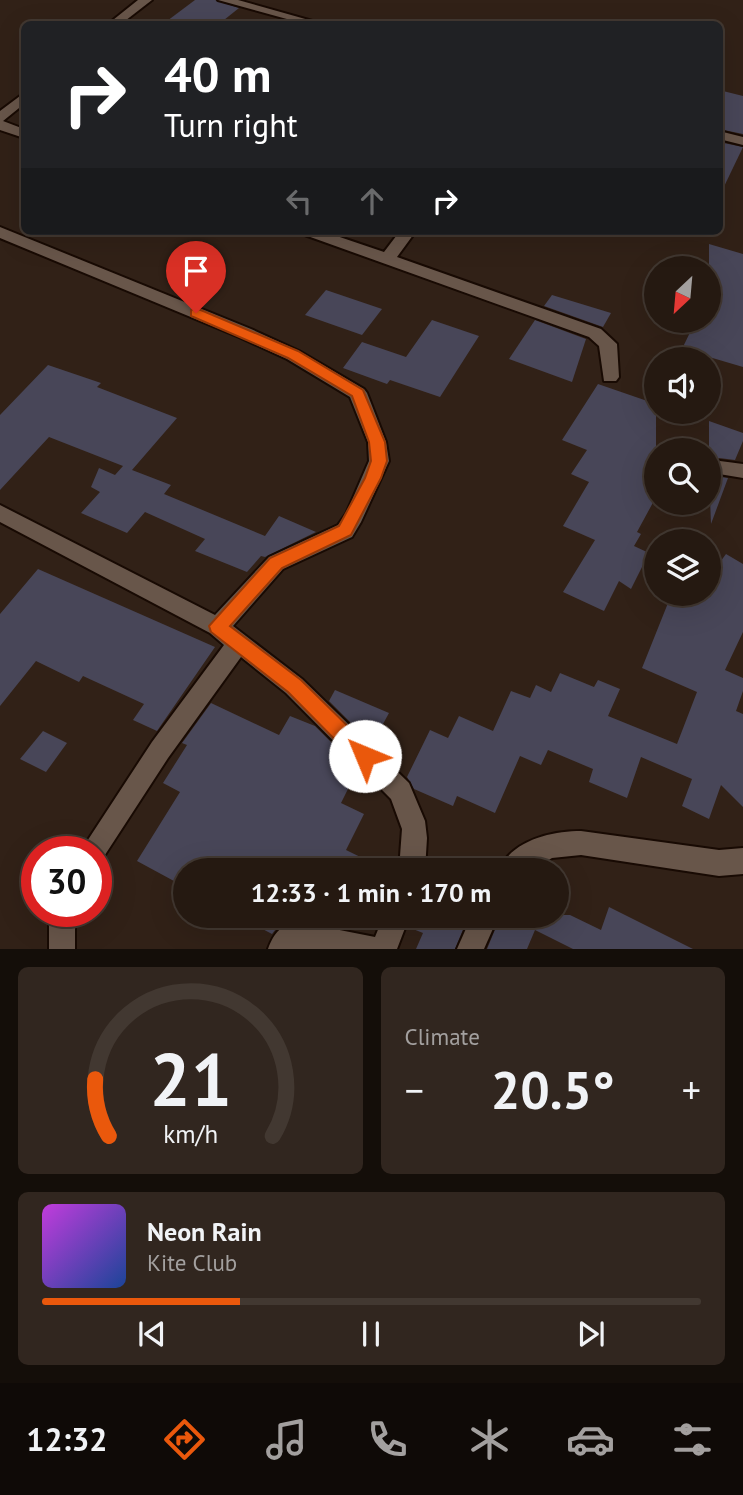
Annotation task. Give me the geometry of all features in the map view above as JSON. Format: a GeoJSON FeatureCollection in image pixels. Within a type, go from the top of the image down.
{"type":"FeatureCollection","features":[{"type":"Feature","properties":{"kind":"street"},"geometry":{"type":"LineString","coordinates":[[118,21],[146,0]]}},
{"type":"Feature","properties":{"kind":"street"},"geometry":{"type":"LineString","coordinates":[[224,0],[305,21]]}},
{"type":"Feature","properties":{"kind":"street"},"geometry":{"type":"LineString","coordinates":[[0,118],[21,100]]}},
{"type":"Feature","properties":{"kind":"street"},"geometry":{"type":"LineString","coordinates":[[0,125],[21,133]]}},
{"type":"Feature","properties":{"kind":"street"},"geometry":{"type":"LineString","coordinates":[[723,136],[743,141]]}},
{"type":"Feature","properties":{"kind":"street"},"geometry":{"type":"LineString","coordinates":[[0,232],[245,333],[293,355],[358,393],[377,442],[379,461],[354,517],[345,531],[276,563],[218,626]]}},
{"type":"Feature","properties":{"kind":"street"},"geometry":{"type":"LineString","coordinates":[[319,235],[595,333],[608,344],[610,377]]}},
{"type":"Feature","properties":{"kind":"street"},"geometry":{"type":"LineString","coordinates":[[388,258],[405,235]]}},
{"type":"Feature","properties":{"kind":"street"},"geometry":{"type":"LineString","coordinates":[[721,468],[743,471]]}},
{"type":"Feature","properties":{"kind":"street"},"geometry":{"type":"LineString","coordinates":[[0,513],[218,626],[294,686],[400,791],[412,811],[416,833],[413,858]]}},
{"type":"Feature","properties":{"kind":"street"},"geometry":{"type":"LineString","coordinates":[[103,836],[160,750],[239,642]]}},
{"type":"Feature","properties":{"kind":"street"},"geometry":{"type":"LineString","coordinates":[[524,858],[528,854],[560,843],[581,843],[719,863],[743,861]]}},
{"type":"Feature","properties":{"kind":"street"},"geometry":{"type":"LineString","coordinates":[[60,927],[62,949]]}},
{"type":"Feature","properties":{"kind":"street"},"geometry":{"type":"LineString","coordinates":[[384,949],[392,928]]}},
{"type":"Feature","properties":{"kind":"street"},"geometry":{"type":"LineString","coordinates":[[470,949],[480,928]]}},
{"type":"Feature","properties":{"kind":"street"},"geometry":{"type":"LineString","coordinates":[[281,949],[290,936],[299,935],[371,949]]}},
{"type":"Feature","properties":{"kind":"building"},"geometry":{"type":"Polygon","coordinates":[[[195,0],[215,0],[239,8],[223,21],[167,21],[195,0]]]}},
{"type":"Feature","properties":{"kind":"building"},"geometry":{"type":"Polygon","coordinates":[[[723,91],[743,96],[743,134],[723,130],[723,91]]]}},
{"type":"Feature","properties":{"kind":"building"},"geometry":{"type":"Polygon","coordinates":[[[723,143],[743,147],[723,189],[723,143]]]}},
{"type":"Feature","properties":{"kind":"building"},"geometry":{"type":"Polygon","coordinates":[[[709,244],[743,254],[743,367],[721,361],[721,347],[683,347],[690,333],[721,333],[721,256],[709,256],[709,244]]]}},
{"type":"Feature","properties":{"kind":"building"},"geometry":{"type":"Polygon","coordinates":[[[326,290],[382,309],[362,335],[305,315],[326,290]]]}},
{"type":"Feature","properties":{"kind":"building"},"geometry":{"type":"Polygon","coordinates":[[[552,295],[611,313],[603,327],[544,306],[552,295]]]}},
{"type":"Feature","properties":{"kind":"building"},"geometry":{"type":"Polygon","coordinates":[[[432,320],[479,336],[440,397],[390,380],[387,384],[343,368],[362,342],[406,357],[432,320]]]}},
{"type":"Feature","properties":{"kind":"building"},"geometry":{"type":"Polygon","coordinates":[[[535,320],[586,339],[572,382],[509,359],[535,320]]]}},
{"type":"Feature","properties":{"kind":"building"},"geometry":{"type":"Polygon","coordinates":[[[48,365],[101,383],[97,387],[177,418],[132,470],[171,485],[164,494],[265,536],[279,516],[316,532],[265,557],[261,556],[247,572],[195,551],[205,539],[145,512],[127,533],[81,513],[100,492],[91,487],[99,468],[115,475],[123,466],[49,437],[0,490],[0,415],[48,365]]]}},
{"type":"Feature","properties":{"kind":"building"},"geometry":{"type":"Polygon","coordinates":[[[598,384],[644,400],[644,424],[656,424],[656,438],[644,438],[644,515],[646,515],[637,532],[641,534],[634,546],[644,551],[644,563],[631,589],[619,581],[604,611],[563,592],[595,540],[563,526],[589,482],[571,474],[587,450],[562,440],[598,384]]]}},
{"type":"Feature","properties":{"kind":"building"},"geometry":{"type":"Polygon","coordinates":[[[709,424],[718,424],[743,433],[743,441],[735,460],[721,458],[721,438],[709,438],[709,424]]]}},
{"type":"Feature","properties":{"kind":"building"},"geometry":{"type":"Polygon","coordinates":[[[721,477],[728,478],[721,497],[721,477]]]}},
{"type":"Feature","properties":{"kind":"building"},"geometry":{"type":"Polygon","coordinates":[[[726,554],[743,564],[743,632],[725,670],[743,678],[743,691],[736,711],[743,714],[743,807],[721,785],[709,819],[682,806],[692,779],[641,757],[627,798],[589,782],[593,769],[548,750],[541,765],[520,756],[495,813],[457,796],[453,806],[414,789],[407,777],[430,730],[448,738],[459,716],[493,731],[511,691],[530,698],[536,685],[551,692],[560,673],[594,687],[598,680],[620,689],[608,716],[677,744],[697,692],[642,668],[667,606],[721,606],[721,561],[726,554]]]}},
{"type":"Feature","properties":{"kind":"building"},"geometry":{"type":"Polygon","coordinates":[[[38,569],[215,647],[157,731],[133,720],[144,704],[83,676],[79,682],[36,661],[0,706],[0,614],[38,569]]]}},
{"type":"Feature","properties":{"kind":"building"},"geometry":{"type":"Polygon","coordinates":[[[335,690],[389,713],[372,744],[329,701],[335,690]]]}},
{"type":"Feature","properties":{"kind":"building"},"geometry":{"type":"Polygon","coordinates":[[[211,703],[279,735],[290,716],[315,726],[358,769],[341,803],[364,814],[346,850],[362,858],[173,858],[173,880],[137,861],[180,792],[163,783],[187,745],[182,743],[211,703]]]}},
{"type":"Feature","properties":{"kind":"building"},"geometry":{"type":"Polygon","coordinates":[[[43,731],[67,743],[46,772],[20,759],[43,731]]]}},
{"type":"Feature","properties":{"kind":"building"},"geometry":{"type":"Polygon","coordinates":[[[609,907],[693,949],[573,949],[535,930],[527,949],[487,949],[496,928],[569,928],[569,915],[601,930],[609,907]]]}},
{"type":"Feature","properties":{"kind":"building"},"geometry":{"type":"Polygon","coordinates":[[[261,928],[277,928],[272,934],[261,928]]]}},
{"type":"Feature","properties":{"kind":"building"},"geometry":{"type":"Polygon","coordinates":[[[410,928],[464,928],[455,949],[416,949],[423,933],[410,928]]]}},
{"type":"Feature","properties":{"kind":"route"},"geometry":{"type":"LineString","coordinates":[[196,313],[293,355],[340,380],[358,393],[369,419],[377,442],[379,461],[345,531],[276,563],[218,626],[294,686],[365,756]]}}]}
